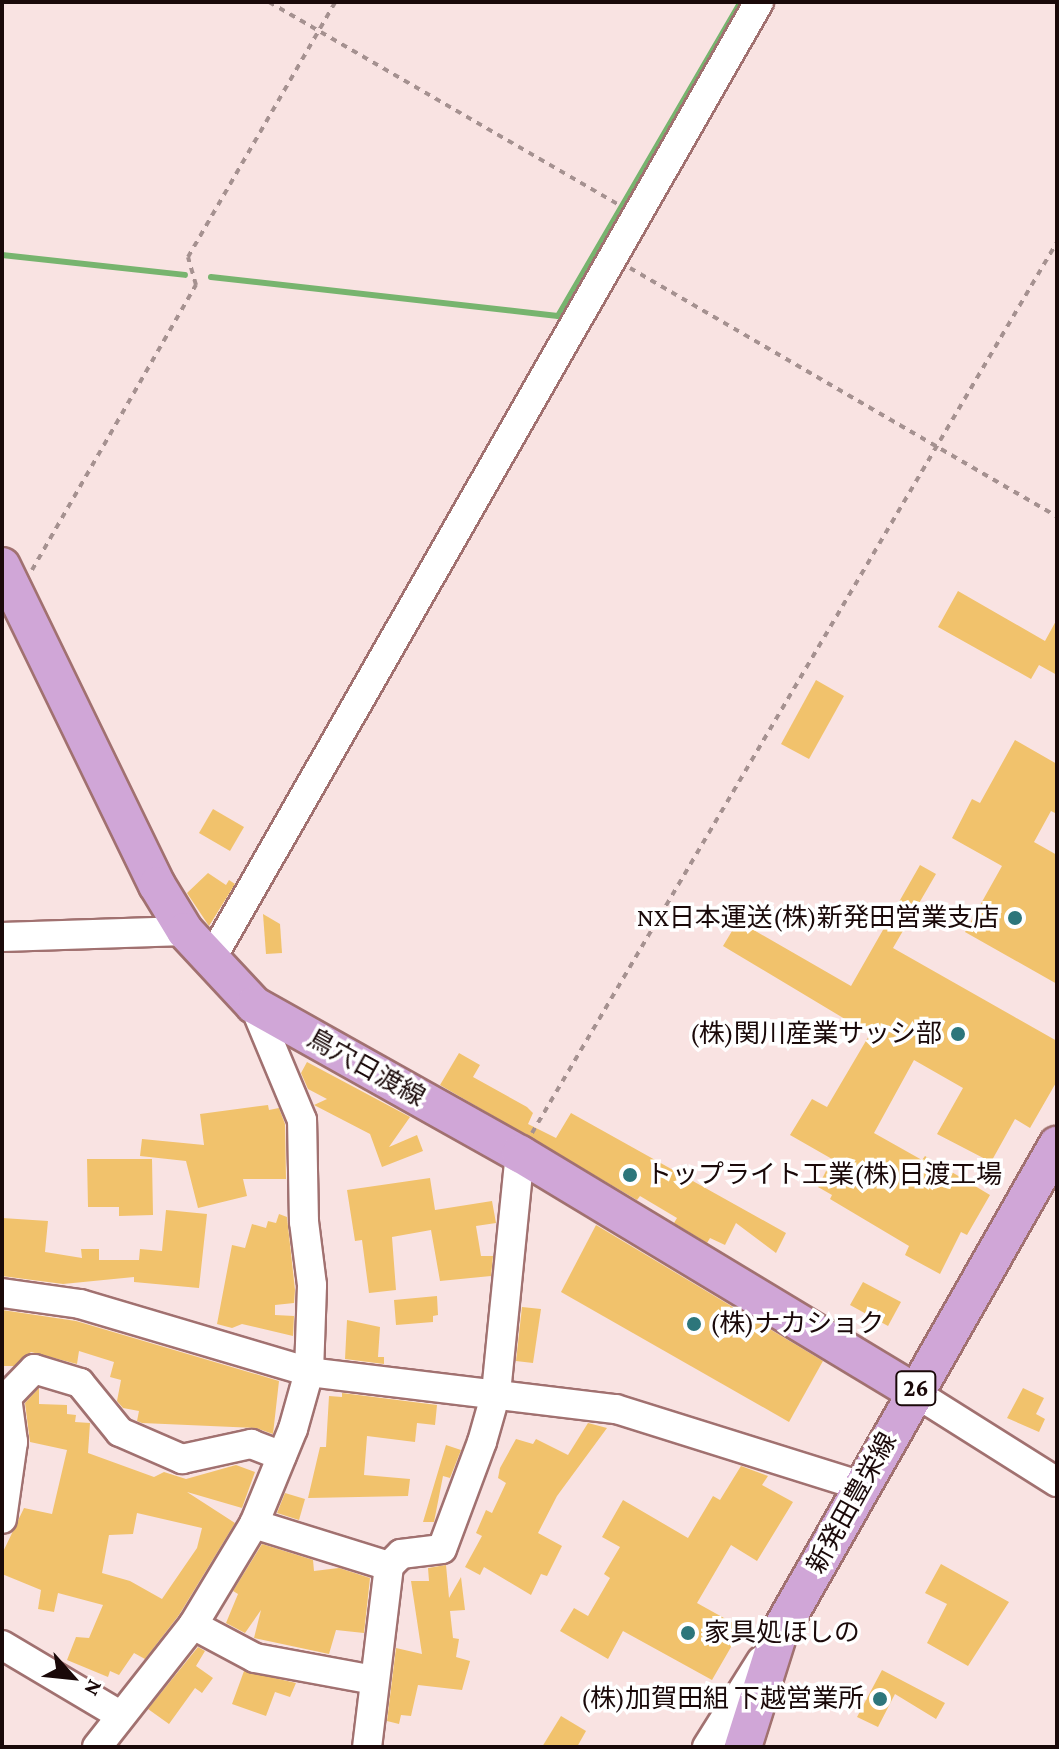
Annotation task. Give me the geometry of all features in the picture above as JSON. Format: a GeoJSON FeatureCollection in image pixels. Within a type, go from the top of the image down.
{"type":"FeatureCollection","features":[{"type":"Feature","properties":{"kind":"main road","name":"鳥穴日渡線"},"geometry":{"type":"LineString","coordinates":[[9,580],[157,885],[185,931],[254,1005],[520,1154],[914,1392]]}},
{"type":"Feature","properties":{"kind":"main road","name":"新発田豊栄線"},"geometry":{"type":"LineString","coordinates":[[743,1747],[779,1633],[1057,1145]]}},
{"type":"Feature","properties":{"kind":"street"},"geometry":{"type":"LineString","coordinates":[[210,961],[759,2]]}},
{"type":"Feature","properties":{"kind":"street"},"geometry":{"type":"LineString","coordinates":[[2,937],[185,931]]}},
{"type":"Feature","properties":{"kind":"street"},"geometry":{"type":"LineString","coordinates":[[97,1747],[193,1625],[254,1524],[282,1456],[309,1372],[313,1298],[302,1120],[254,1005]]}},
{"type":"Feature","properties":{"kind":"street"},"geometry":{"type":"LineString","coordinates":[[367,1747],[389,1566],[401,1554],[442,1549],[496,1393],[520,1154]]}},
{"type":"Feature","properties":{"kind":"street"},"geometry":{"type":"LineString","coordinates":[[2,1293],[80,1304],[309,1372],[616,1409],[861,1486]]}},
{"type":"Feature","properties":{"kind":"street"},"geometry":{"type":"LineString","coordinates":[[2,1519],[13,1442],[7,1397],[34,1369],[80,1383],[120,1432],[182,1459],[251,1444],[282,1456]]}},
{"type":"Feature","properties":{"kind":"street"},"geometry":{"type":"LineString","coordinates":[[914,1392],[1057,1482]]}},
{"type":"Feature","properties":{"kind":"street"},"geometry":{"type":"LineString","coordinates":[[254,1524],[389,1566]]}},
{"type":"Feature","properties":{"kind":"street"},"geometry":{"type":"LineString","coordinates":[[193,1625],[255,1658],[374,1680]]}},
{"type":"Feature","properties":{"kind":"street"},"geometry":{"type":"LineString","coordinates":[[707,1747],[779,1633]]}},
{"type":"Feature","properties":{"kind":"street"},"geometry":{"type":"LineString","coordinates":[[2,1645],[120,1715]]}},
{"type":"Feature","properties":{"kind":"path"},"geometry":{"type":"LineString","coordinates":[[269,2],[635,214]]}},
{"type":"Feature","properties":{"kind":"path"},"geometry":{"type":"LineString","coordinates":[[9,580],[196,285],[188,257],[335,2]]}},
{"type":"Feature","properties":{"kind":"path"},"geometry":{"type":"LineString","coordinates":[[520,1154],[938,450],[1057,242]]}},
{"type":"Feature","properties":{"kind":"path"},"geometry":{"type":"LineString","coordinates":[[612,257],[1057,517]]}},
{"type":"Feature","properties":{"kind":"building"},"geometry":{"type":"Polygon","coordinates":[[[958,591],[1045,641],[1057,619],[1057,675],[1039,665],[1031,679],[938,627],[958,591]]]}},
{"type":"Feature","properties":{"kind":"building"},"geometry":{"type":"Polygon","coordinates":[[[816,680],[844,696],[809,759],[781,744],[816,680]]]}},
{"type":"Feature","properties":{"kind":"building"},"geometry":{"type":"Polygon","coordinates":[[[1015,740],[1057,764],[1057,814],[1051,811],[1034,842],[1057,855],[1057,984],[965,932],[1002,866],[952,838],[972,799],[980,803],[1015,740]]]}},
{"type":"Feature","properties":{"kind":"building"},"geometry":{"type":"Polygon","coordinates":[[[213,809],[244,827],[230,851],[199,833],[213,809]]]}},
{"type":"Feature","properties":{"kind":"building"},"geometry":{"type":"Polygon","coordinates":[[[920,865],[936,874],[893,948],[1057,1041],[1057,1081],[1030,1128],[1015,1119],[991,1162],[937,1134],[963,1088],[914,1060],[874,1133],[922,1160],[925,1156],[990,1195],[967,1235],[961,1232],[940,1274],[905,1255],[909,1246],[830,1199],[832,1195],[818,1187],[832,1159],[790,1135],[812,1099],[827,1107],[870,1034],[723,946],[738,921],[851,986],[920,865]]]}},
{"type":"Feature","properties":{"kind":"building"},"geometry":{"type":"Polygon","coordinates":[[[208,873],[226,885],[229,880],[235,884],[209,926],[187,893],[208,873]]]}},
{"type":"Feature","properties":{"kind":"building"},"geometry":{"type":"Polygon","coordinates":[[[263,914],[280,924],[282,953],[266,954],[263,914]]]}},
{"type":"Feature","properties":{"kind":"building","name":"トップライト工業(株)日渡工場"},"geometry":{"type":"Polygon","coordinates":[[[459,1053],[480,1065],[473,1077],[533,1113],[528,1124],[556,1138],[571,1113],[786,1233],[776,1253],[736,1223],[725,1245],[710,1238],[707,1243],[674,1223],[677,1218],[640,1196],[637,1200],[440,1085],[459,1053]]]}},
{"type":"Feature","properties":{"kind":"building"},"geometry":{"type":"Polygon","coordinates":[[[307,1062],[410,1117],[389,1147],[417,1135],[423,1151],[382,1167],[370,1134],[314,1105],[327,1099],[308,1089],[301,1073],[307,1062]]]}},
{"type":"Feature","properties":{"kind":"building"},"geometry":{"type":"Polygon","coordinates":[[[268,1105],[269,1110],[279,1108],[285,1124],[286,1179],[243,1179],[247,1196],[198,1208],[186,1161],[140,1156],[142,1139],[204,1145],[200,1114],[268,1105]]]}},
{"type":"Feature","properties":{"kind":"building"},"geometry":{"type":"Polygon","coordinates":[[[87,1159],[152,1159],[153,1215],[119,1216],[119,1207],[88,1207],[87,1159]]]}},
{"type":"Feature","properties":{"kind":"building"},"geometry":{"type":"Polygon","coordinates":[[[430,1178],[435,1210],[492,1201],[496,1223],[476,1226],[481,1256],[493,1256],[491,1276],[440,1281],[431,1230],[392,1237],[396,1290],[369,1293],[362,1240],[355,1241],[347,1190],[430,1178]]]}},
{"type":"Feature","properties":{"kind":"building"},"geometry":{"type":"Polygon","coordinates":[[[166,1210],[207,1214],[199,1288],[134,1282],[134,1277],[63,1284],[2,1276],[2,1218],[48,1221],[45,1252],[82,1258],[81,1249],[99,1249],[99,1260],[139,1260],[140,1249],[162,1251],[166,1210]]]}},
{"type":"Feature","properties":{"kind":"building"},"geometry":{"type":"Polygon","coordinates":[[[279,1214],[287,1217],[295,1290],[294,1303],[275,1305],[275,1315],[294,1316],[293,1336],[242,1324],[232,1328],[217,1324],[232,1245],[245,1248],[252,1224],[266,1228],[268,1221],[276,1223],[279,1214]]]}},
{"type":"Feature","properties":{"kind":"building","name":"(株)ナカショク"},"geometry":{"type":"Polygon","coordinates":[[[596,1225],[823,1361],[789,1422],[561,1292],[596,1225]]]}},
{"type":"Feature","properties":{"kind":"building"},"geometry":{"type":"Polygon","coordinates":[[[863,1282],[901,1302],[888,1326],[850,1305],[863,1282]]]}},
{"type":"Feature","properties":{"kind":"building"},"geometry":{"type":"Polygon","coordinates":[[[437,1296],[438,1315],[433,1316],[433,1322],[396,1325],[394,1300],[437,1296]]]}},
{"type":"Feature","properties":{"kind":"building"},"geometry":{"type":"Polygon","coordinates":[[[522,1307],[541,1309],[533,1363],[516,1361],[522,1307]]]}},
{"type":"Feature","properties":{"kind":"building"},"geometry":{"type":"Polygon","coordinates":[[[2,1310],[76,1321],[279,1381],[273,1434],[256,1428],[137,1421],[139,1411],[123,1408],[117,1401],[121,1380],[110,1377],[114,1362],[79,1351],[77,1364],[31,1352],[14,1366],[2,1366],[2,1310]]]}},
{"type":"Feature","properties":{"kind":"building"},"geometry":{"type":"Polygon","coordinates":[[[347,1320],[380,1327],[378,1357],[384,1357],[384,1364],[345,1359],[347,1320]]]}},
{"type":"Feature","properties":{"kind":"building"},"geometry":{"type":"Polygon","coordinates":[[[39,1388],[39,1404],[67,1405],[67,1414],[76,1415],[75,1422],[90,1423],[88,1453],[154,1477],[164,1472],[186,1479],[236,1465],[255,1472],[242,1508],[187,1492],[235,1523],[179,1615],[145,1659],[134,1653],[119,1675],[110,1671],[108,1677],[67,1660],[76,1637],[89,1638],[103,1605],[58,1593],[54,1612],[38,1609],[41,1590],[2,1574],[2,1554],[24,1508],[52,1514],[67,1450],[30,1442],[25,1403],[39,1388]],[[137,1513],[133,1534],[109,1535],[102,1573],[130,1581],[162,1599],[197,1548],[202,1528],[137,1513]]]}},
{"type":"Feature","properties":{"kind":"building"},"geometry":{"type":"Polygon","coordinates":[[[1023,1388],[1044,1398],[1036,1414],[1045,1419],[1039,1432],[1007,1418],[1023,1388]]]}},
{"type":"Feature","properties":{"kind":"building"},"geometry":{"type":"Polygon","coordinates":[[[342,1393],[437,1405],[435,1425],[417,1423],[415,1442],[367,1436],[364,1475],[410,1479],[408,1496],[308,1498],[320,1447],[326,1447],[329,1396],[342,1397],[342,1393]]]}},
{"type":"Feature","properties":{"kind":"building"},"geometry":{"type":"Polygon","coordinates":[[[588,1423],[607,1428],[557,1496],[538,1533],[562,1546],[547,1576],[541,1574],[531,1595],[484,1567],[480,1575],[465,1567],[482,1536],[476,1533],[486,1510],[492,1513],[506,1483],[498,1478],[500,1468],[516,1439],[533,1444],[536,1439],[568,1455],[588,1423]]]}},
{"type":"Feature","properties":{"kind":"building"},"geometry":{"type":"Polygon","coordinates":[[[446,1445],[461,1450],[450,1478],[443,1476],[434,1522],[423,1522],[446,1445]]]}},
{"type":"Feature","properties":{"kind":"building"},"geometry":{"type":"Polygon","coordinates":[[[741,1466],[768,1476],[762,1485],[793,1502],[757,1561],[731,1545],[697,1603],[742,1628],[712,1680],[623,1631],[608,1659],[560,1631],[574,1608],[588,1616],[610,1578],[604,1574],[620,1547],[602,1537],[623,1500],[688,1538],[713,1496],[720,1500],[741,1466]]]}},
{"type":"Feature","properties":{"kind":"building"},"geometry":{"type":"Polygon","coordinates":[[[285,1493],[305,1499],[299,1520],[277,1513],[285,1493]]]}},
{"type":"Feature","properties":{"kind":"building"},"geometry":{"type":"Polygon","coordinates":[[[262,1544],[313,1560],[314,1571],[339,1568],[370,1578],[364,1633],[336,1630],[329,1654],[254,1638],[261,1610],[245,1633],[226,1623],[238,1594],[233,1591],[262,1544]]]}},
{"type":"Feature","properties":{"kind":"building"},"geometry":{"type":"Polygon","coordinates":[[[941,1564],[1009,1602],[968,1666],[927,1643],[947,1604],[925,1593],[941,1564]]]}},
{"type":"Feature","properties":{"kind":"building"},"geometry":{"type":"Polygon","coordinates":[[[446,1565],[449,1598],[461,1577],[465,1610],[450,1611],[453,1638],[459,1639],[456,1657],[470,1661],[462,1690],[418,1685],[411,1716],[401,1715],[399,1724],[387,1721],[396,1648],[422,1654],[411,1581],[429,1581],[428,1568],[446,1565]]]}},
{"type":"Feature","properties":{"kind":"building"},"geometry":{"type":"Polygon","coordinates":[[[198,1647],[205,1651],[196,1666],[213,1678],[202,1693],[195,1688],[169,1724],[148,1709],[198,1647]]]}},
{"type":"Feature","properties":{"kind":"building"},"geometry":{"type":"Polygon","coordinates":[[[882,1670],[945,1703],[936,1719],[895,1694],[878,1727],[857,1717],[882,1670]]]}},
{"type":"Feature","properties":{"kind":"building"},"geometry":{"type":"Polygon","coordinates":[[[244,1671],[296,1683],[290,1697],[275,1692],[266,1716],[232,1704],[244,1671]]]}},
{"type":"Feature","properties":{"kind":"building"},"geometry":{"type":"Polygon","coordinates":[[[561,1716],[586,1731],[577,1747],[542,1747],[561,1716]]]}},
{"type":"Feature","properties":{"kind":"waterway"},"geometry":{"type":"LineString","coordinates":[[211,277],[558,316],[741,2]]}},
{"type":"Feature","properties":{"kind":"waterway"},"geometry":{"type":"LineString","coordinates":[[2,255],[185,275]]}},
{"type":"Feature","properties":{"kind":"place","name":"NX日本運送(株)新発田営業支店"},"geometry":{"type":"Point","coordinates":[1015,918]}},
{"type":"Feature","properties":{"kind":"place","name":"(株)関川産業サッシ部"},"geometry":{"type":"Point","coordinates":[958,1034]}},
{"type":"Feature","properties":{"kind":"place","name":"トップライト工業(株)日渡工場"},"geometry":{"type":"Point","coordinates":[630,1175]}},
{"type":"Feature","properties":{"kind":"place","name":"(株)ナカショク"},"geometry":{"type":"Point","coordinates":[694,1324]}},
{"type":"Feature","properties":{"kind":"place","name":"家具処ほしの"},"geometry":{"type":"Point","coordinates":[688,1633]}},
{"type":"Feature","properties":{"kind":"place","name":"(株)加賀田組 下越営業所"},"geometry":{"type":"Point","coordinates":[880,1699]}}]}
